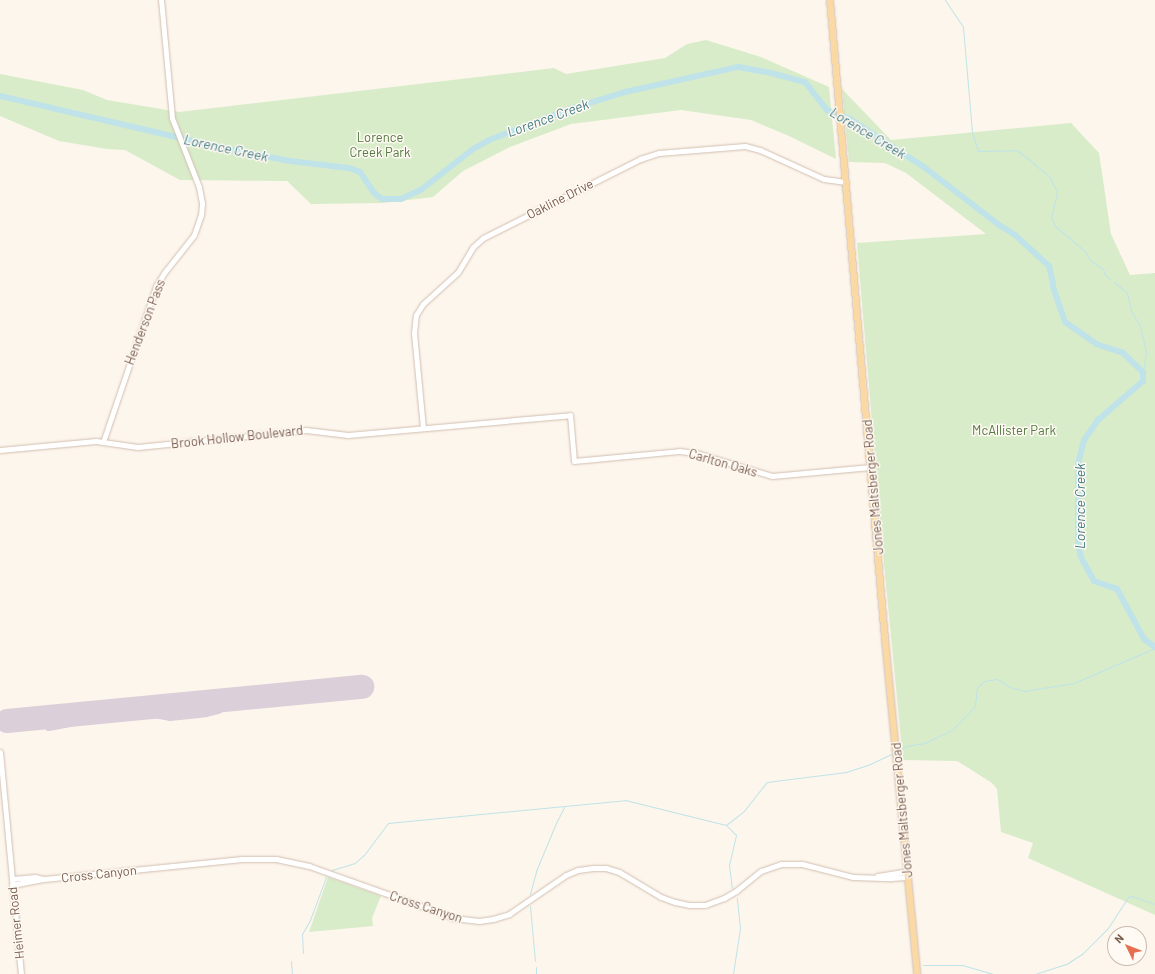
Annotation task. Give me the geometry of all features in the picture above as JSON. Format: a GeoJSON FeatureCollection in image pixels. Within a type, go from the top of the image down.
{"type":"FeatureCollection","features":[{"type":"Feature","properties":{"kind":"main road","name":"Jones Maltsberger Road"},"geometry":{"type":"LineString","coordinates":[[830,0],[917,974]]}},
{"type":"Feature","properties":{"kind":"street","name":"Henderson Pass"},"geometry":{"type":"LineString","coordinates":[[104,442],[156,286],[189,244],[198,226],[202,209],[201,195],[172,118],[161,0]]}},
{"type":"Feature","properties":{"kind":"street","name":"Oakline Drive"},"geometry":{"type":"LineString","coordinates":[[423,428],[414,333],[416,315],[423,304],[458,272],[473,247],[483,238],[640,159],[659,153],[745,146],[760,150],[824,179],[846,182]]}},
{"type":"Feature","properties":{"kind":"street","name":"Brook Hollow Boulevard"},"geometry":{"type":"LineString","coordinates":[[0,450],[87,442],[104,442],[138,447],[306,430],[348,435],[570,415],[574,461]]}},
{"type":"Feature","properties":{"kind":"street","name":"Carlton Oaks"},"geometry":{"type":"LineString","coordinates":[[574,461],[679,451],[696,453],[772,476],[871,467]]}},
{"type":"Feature","properties":{"kind":"street","name":"Heimer Road"},"geometry":{"type":"LineString","coordinates":[[0,752],[21,974]]}},
{"type":"Feature","properties":{"kind":"street","name":"Cross Canyon"},"geometry":{"type":"LineString","coordinates":[[12,885],[44,879],[242,859],[276,859],[309,866],[454,918],[479,920],[493,919],[509,914],[566,875],[578,870],[593,868],[606,868],[619,872],[661,897],[674,902],[689,905],[705,905],[724,898],[736,891],[762,870],[781,864],[802,864],[853,877],[891,878],[907,874]]}},
{"type":"Feature","properties":{"kind":"street","name":"Cross Canyon"},"geometry":{"type":"LineString","coordinates":[[12,879],[35,877],[44,879]]}},
{"type":"Feature","properties":{"kind":"green space","name":"Lorence Creek Park"},"geometry":{"type":"Polygon","coordinates":[[[706,40],[761,57],[829,87],[836,159],[789,136],[751,120],[681,110],[571,124],[510,147],[463,171],[433,197],[383,203],[311,204],[287,181],[180,180],[125,150],[107,149],[59,141],[0,116],[0,74],[83,90],[107,100],[179,112],[554,68],[566,74],[665,58],[687,44],[706,40]]]}},
{"type":"Feature","properties":{"kind":"green space","name":"McAllister Park"},"geometry":{"type":"Polygon","coordinates":[[[842,89],[891,140],[1071,123],[1099,153],[1111,234],[1130,275],[1155,273],[1155,915],[1028,858],[1033,843],[1001,832],[997,789],[992,783],[957,761],[903,760],[883,553],[857,243],[986,234],[906,173],[885,163],[849,162],[842,89]]]}},
{"type":"Feature","properties":{"kind":"green space"},"geometry":{"type":"Polygon","coordinates":[[[328,877],[381,896],[372,918],[373,926],[309,932],[328,877]]]}},
{"type":"Feature","properties":{"kind":"waterway"},"geometry":{"type":"LineString","coordinates":[[945,0],[963,27],[972,132],[978,151],[1017,150],[1049,176],[1057,192],[1051,218],[1055,226],[1084,250],[1091,261],[1103,269],[1105,275],[1110,279]]}},
{"type":"Feature","properties":{"kind":"waterway","name":"Lorence Creek"},"geometry":{"type":"LineString","coordinates":[[0,96],[219,147],[290,161],[349,168],[360,172],[374,193],[382,199],[401,199],[422,189],[473,149],[489,140],[573,108],[625,92],[738,67],[771,73],[805,82],[827,110],[850,119],[924,167],[999,225],[1015,235],[1049,266],[1053,284]]}},
{"type":"Feature","properties":{"kind":"waterway"},"geometry":{"type":"LineString","coordinates":[[1114,282],[1127,293],[1131,311],[1140,326],[1146,351],[1143,372]]}},
{"type":"Feature","properties":{"kind":"waterway","name":"Lorence Creek"},"geometry":{"type":"LineString","coordinates":[[1053,287],[1065,322],[1096,344],[1123,353],[1143,372],[1143,381],[1098,420],[1084,440],[1078,464],[1078,542],[1081,557]]}},
{"type":"Feature","properties":{"kind":"waterway","name":"Lorence Creek"},"geometry":{"type":"LineString","coordinates":[[1083,561],[1094,581],[1117,589],[1144,639],[1155,647]]}},
{"type":"Feature","properties":{"kind":"waterway"},"geometry":{"type":"LineString","coordinates":[[898,751],[906,746],[925,743],[952,730],[975,706],[977,688],[984,681],[997,679],[1010,687],[1024,691],[1074,683],[1155,648]]}},
{"type":"Feature","properties":{"kind":"waterway"},"geometry":{"type":"LineString","coordinates":[[726,825],[744,811],[767,782],[846,772],[870,764],[894,753]]}},
{"type":"Feature","properties":{"kind":"waterway"},"geometry":{"type":"LineString","coordinates":[[332,870],[355,863],[364,855],[388,823],[625,800],[726,825],[736,835],[729,865],[732,888]]}},
{"type":"Feature","properties":{"kind":"waterway"},"geometry":{"type":"LineString","coordinates":[[530,894],[536,871],[564,807]]}},
{"type":"Feature","properties":{"kind":"waterway"},"geometry":{"type":"LineString","coordinates":[[303,953],[302,934],[310,920],[326,877]]}},
{"type":"Feature","properties":{"kind":"waterway"},"geometry":{"type":"LineString","coordinates":[[1035,974],[1068,963],[1082,954],[1108,928],[1128,897],[1132,896],[1155,904]]}},
{"type":"Feature","properties":{"kind":"waterway"},"geometry":{"type":"LineString","coordinates":[[733,974],[740,928],[737,898]]}},
{"type":"Feature","properties":{"kind":"waterway"},"geometry":{"type":"LineString","coordinates":[[530,906],[535,961]]}},
{"type":"Feature","properties":{"kind":"waterway"},"geometry":{"type":"LineString","coordinates":[[291,961],[292,974]]}},
{"type":"Feature","properties":{"kind":"waterway"},"geometry":{"type":"LineString","coordinates":[[923,965],[962,965],[994,974]]}},
{"type":"Feature","properties":{"kind":"waterway"},"geometry":{"type":"LineString","coordinates":[[536,967],[536,974]]}},
{"type":"Feature","properties":{"kind":"taxiway"},"geometry":{"type":"LineString","coordinates":[[49,726],[86,719],[155,713],[170,716],[206,712],[218,709],[218,700]]}},
{"type":"Feature","properties":{"kind":"runway"},"geometry":{"type":"LineString","coordinates":[[7,721],[362,687]]}}]}
